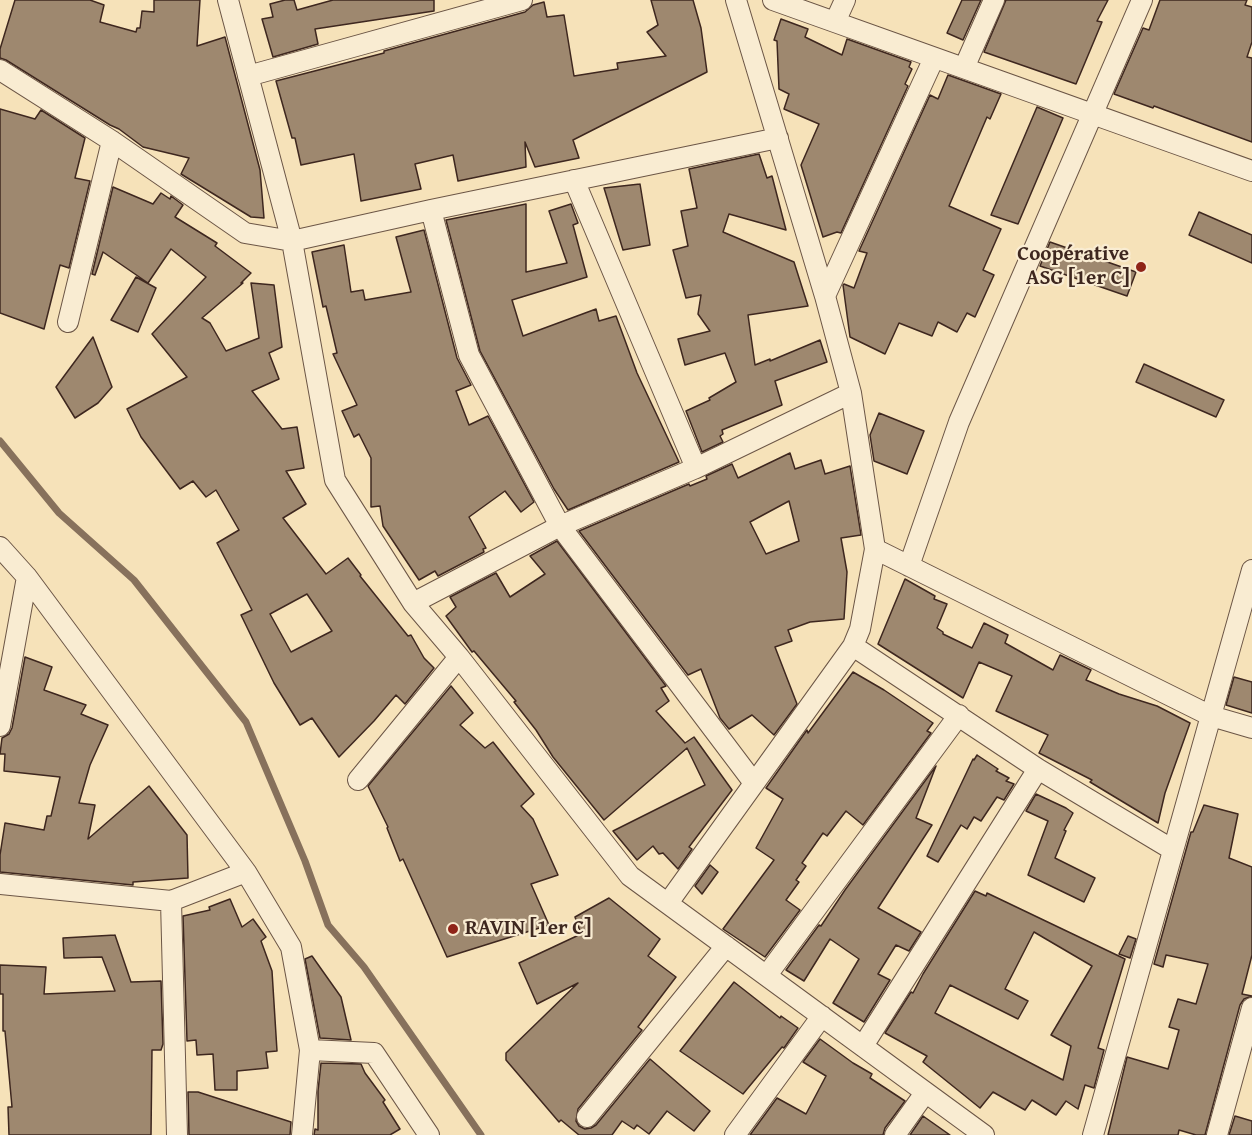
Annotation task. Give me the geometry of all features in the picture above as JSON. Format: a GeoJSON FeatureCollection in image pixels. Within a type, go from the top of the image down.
{"type":"FeatureCollection","features":[{"type":"Feature","properties":{"kind":"street"},"geometry":{"type":"LineString","coordinates":[[228,0],[292,241],[335,480],[413,603],[459,657],[630,876],[984,1135]]}},
{"type":"Feature","properties":{"kind":"street"},"geometry":{"type":"LineString","coordinates":[[248,76],[522,0]]}},
{"type":"Feature","properties":{"kind":"street"},"geometry":{"type":"LineString","coordinates":[[668,903],[853,646],[860,629],[875,549],[851,393],[825,296],[736,0]]}},
{"type":"Feature","properties":{"kind":"street"},"geometry":{"type":"LineString","coordinates":[[773,0],[1252,171]]}},
{"type":"Feature","properties":{"kind":"street"},"geometry":{"type":"LineString","coordinates":[[836,22],[845,0]]}},
{"type":"Feature","properties":{"kind":"street"},"geometry":{"type":"LineString","coordinates":[[964,68],[994,0]]}},
{"type":"Feature","properties":{"kind":"street"},"geometry":{"type":"LineString","coordinates":[[909,566],[959,422],[1142,0]]}},
{"type":"Feature","properties":{"kind":"street"},"geometry":{"type":"LineString","coordinates":[[825,296],[934,58]]}},
{"type":"Feature","properties":{"kind":"street"},"geometry":{"type":"LineString","coordinates":[[0,70],[112,141],[245,233],[292,241],[778,138]]}},
{"type":"Feature","properties":{"kind":"street"},"geometry":{"type":"LineString","coordinates":[[68,322],[112,141]]}},
{"type":"Feature","properties":{"kind":"street"},"geometry":{"type":"LineString","coordinates":[[574,180],[696,468]]}},
{"type":"Feature","properties":{"kind":"street"},"geometry":{"type":"LineString","coordinates":[[431,210],[469,355],[560,526],[754,783]]}},
{"type":"Feature","properties":{"kind":"street"},"geometry":{"type":"LineString","coordinates":[[413,603],[560,526],[696,468],[851,393]]}},
{"type":"Feature","properties":{"kind":"street"},"geometry":{"type":"LineString","coordinates":[[0,547],[27,577],[246,872],[291,947],[310,1050],[302,1135]]}},
{"type":"Feature","properties":{"kind":"street"},"geometry":{"type":"LineString","coordinates":[[875,549],[1211,716],[1252,728]]}},
{"type":"Feature","properties":{"kind":"street"},"geometry":{"type":"LineString","coordinates":[[1093,1135],[1252,570]]}},
{"type":"Feature","properties":{"kind":"street"},"geometry":{"type":"LineString","coordinates":[[0,726],[27,577]]}},
{"type":"Feature","properties":{"kind":"street"},"geometry":{"type":"LineString","coordinates":[[853,646],[1038,769],[1173,850]]}},
{"type":"Feature","properties":{"kind":"street"},"geometry":{"type":"LineString","coordinates":[[358,780],[459,657]]}},
{"type":"Feature","properties":{"kind":"street"},"geometry":{"type":"LineString","coordinates":[[767,975],[959,715]]}},
{"type":"Feature","properties":{"kind":"street"},"geometry":{"type":"LineString","coordinates":[[863,1046],[1038,769]]}},
{"type":"Feature","properties":{"kind":"street"},"geometry":{"type":"LineString","coordinates":[[0,884],[171,902],[246,872]]}},
{"type":"Feature","properties":{"kind":"street"},"geometry":{"type":"LineString","coordinates":[[171,902],[177,1135]]}},
{"type":"Feature","properties":{"kind":"street"},"geometry":{"type":"LineString","coordinates":[[587,1117],[726,946]]}},
{"type":"Feature","properties":{"kind":"street"},"geometry":{"type":"LineString","coordinates":[[735,1135],[822,1016]]}},
{"type":"Feature","properties":{"kind":"street"},"geometry":{"type":"LineString","coordinates":[[1217,1135],[1250,1021]]}},
{"type":"Feature","properties":{"kind":"street"},"geometry":{"type":"LineString","coordinates":[[310,1050],[374,1053],[429,1135]]}},
{"type":"Feature","properties":{"kind":"street"},"geometry":{"type":"LineString","coordinates":[[895,1135],[925,1093]]}},
{"type":"Feature","properties":{"kind":"building"},"geometry":{"type":"Polygon","coordinates":[[[15,0],[90,0],[104,5],[100,22],[136,32],[137,28],[140,28],[142,11],[154,12],[154,0],[200,0],[197,46],[225,37],[260,170],[264,218],[251,217],[181,174],[189,158],[143,147],[119,129],[0,58],[0,49],[15,0]]]}},
{"type":"Feature","properties":{"kind":"building"},"geometry":{"type":"Polygon","coordinates":[[[294,0],[297,10],[333,0],[434,0],[434,11],[315,29],[318,44],[273,57],[262,19],[273,17],[270,4],[294,0]]]}},
{"type":"Feature","properties":{"kind":"building"},"geometry":{"type":"Polygon","coordinates":[[[651,0],[693,0],[701,28],[707,72],[573,140],[579,158],[535,167],[525,142],[526,167],[458,181],[453,155],[415,164],[421,189],[361,201],[354,154],[301,165],[295,138],[292,138],[276,81],[384,53],[384,51],[525,12],[533,5],[544,2],[547,17],[564,15],[574,76],[618,69],[617,63],[666,56],[647,32],[658,25],[651,0]]]}},
{"type":"Feature","properties":{"kind":"building"},"geometry":{"type":"Polygon","coordinates":[[[962,0],[981,0],[963,40],[947,33],[962,0]]]}},
{"type":"Feature","properties":{"kind":"building"},"geometry":{"type":"Polygon","coordinates":[[[1006,0],[1108,0],[1097,21],[1102,22],[1076,84],[984,52],[1006,0]]]}},
{"type":"Feature","properties":{"kind":"building"},"geometry":{"type":"Polygon","coordinates":[[[1160,0],[1247,0],[1245,5],[1252,7],[1252,42],[1247,57],[1252,58],[1252,142],[1154,106],[1153,108],[1114,94],[1143,28],[1149,30],[1160,0]]]}},
{"type":"Feature","properties":{"kind":"building"},"geometry":{"type":"Polygon","coordinates":[[[781,19],[808,29],[805,37],[842,55],[847,39],[911,62],[909,67],[912,69],[905,84],[908,86],[841,233],[837,232],[823,237],[801,165],[819,124],[784,109],[789,94],[779,89],[777,41],[774,40],[781,19]]]}},
{"type":"Feature","properties":{"kind":"building"},"geometry":{"type":"Polygon","coordinates":[[[948,75],[1001,94],[990,119],[987,117],[949,206],[1001,229],[983,270],[994,275],[975,317],[967,313],[957,332],[938,322],[932,336],[899,323],[885,354],[850,337],[843,285],[854,288],[867,253],[859,251],[930,95],[938,99],[948,75]]]}},
{"type":"Feature","properties":{"kind":"building"},"geometry":{"type":"Polygon","coordinates":[[[1037,107],[1063,118],[1018,224],[991,215],[1037,107]]]}},
{"type":"Feature","properties":{"kind":"building"},"geometry":{"type":"Polygon","coordinates":[[[0,109],[35,119],[41,110],[85,138],[75,178],[90,181],[69,268],[60,265],[44,329],[0,313],[0,109]]]}},
{"type":"Feature","properties":{"kind":"building"},"geometry":{"type":"Polygon","coordinates":[[[759,154],[767,178],[772,176],[786,230],[729,214],[723,232],[794,262],[808,306],[748,315],[755,365],[820,340],[827,362],[775,381],[782,405],[722,430],[723,434],[720,436],[723,442],[702,452],[686,411],[710,400],[709,398],[736,382],[725,353],[685,365],[678,339],[710,331],[698,314],[701,295],[686,298],[673,250],[688,246],[681,211],[697,208],[689,169],[759,154]]]}},
{"type":"Feature","properties":{"kind":"building"},"geometry":{"type":"Polygon","coordinates":[[[640,184],[650,245],[623,250],[604,188],[640,184]]]}},
{"type":"Feature","properties":{"kind":"building"},"geometry":{"type":"Polygon","coordinates":[[[113,187],[153,204],[161,193],[170,199],[171,196],[183,205],[175,217],[217,243],[215,246],[251,273],[241,283],[243,283],[202,318],[210,323],[226,351],[259,338],[251,283],[274,285],[282,347],[269,353],[279,379],[252,391],[282,429],[297,427],[304,468],[286,471],[306,504],[283,518],[326,574],[348,558],[408,636],[411,635],[424,658],[434,668],[405,704],[396,695],[339,757],[312,718],[300,725],[274,683],[241,615],[252,610],[217,543],[239,530],[216,490],[206,497],[193,481],[180,489],[141,437],[127,409],[187,377],[152,334],[206,277],[171,249],[148,283],[103,252],[95,275],[92,274],[113,187]],[[307,594],[270,614],[291,652],[332,631],[307,594]]]}},
{"type":"Feature","properties":{"kind":"building"},"geometry":{"type":"Polygon","coordinates":[[[526,204],[526,272],[567,263],[549,211],[571,204],[578,223],[573,225],[587,277],[512,300],[523,336],[596,309],[599,321],[616,316],[637,373],[679,462],[568,510],[554,489],[480,351],[446,220],[526,204]]]}},
{"type":"Feature","properties":{"kind":"building"},"geometry":{"type":"Polygon","coordinates":[[[1199,212],[1252,235],[1252,263],[1189,235],[1199,212]]]}},
{"type":"Feature","properties":{"kind":"building"},"geometry":{"type":"Polygon","coordinates":[[[424,230],[457,358],[471,385],[456,391],[469,425],[488,416],[534,502],[521,512],[505,491],[469,517],[486,548],[483,549],[484,552],[438,576],[435,571],[419,580],[383,526],[380,506],[371,507],[371,458],[359,434],[354,437],[342,411],[357,405],[333,354],[337,353],[326,306],[323,307],[312,252],[344,245],[351,292],[363,290],[365,300],[411,292],[396,237],[424,230]]]}},
{"type":"Feature","properties":{"kind":"building"},"geometry":{"type":"Polygon","coordinates":[[[1050,242],[1136,272],[1127,296],[1040,266],[1050,242]]]}},
{"type":"Feature","properties":{"kind":"building"},"geometry":{"type":"Polygon","coordinates":[[[136,277],[156,288],[138,332],[111,320],[136,277]]]}},
{"type":"Feature","properties":{"kind":"building"},"geometry":{"type":"Polygon","coordinates":[[[93,337],[112,387],[98,403],[75,418],[56,387],[93,337]]]}},
{"type":"Feature","properties":{"kind":"building"},"geometry":{"type":"Polygon","coordinates":[[[1144,364],[1224,400],[1216,417],[1136,382],[1144,364]]]}},
{"type":"Feature","properties":{"kind":"building"},"geometry":{"type":"Polygon","coordinates":[[[879,413],[924,431],[907,474],[874,461],[870,435],[879,413]]]}},
{"type":"Feature","properties":{"kind":"building"},"geometry":{"type":"Polygon","coordinates":[[[790,453],[795,469],[821,460],[825,474],[850,466],[861,535],[841,538],[847,572],[844,619],[810,622],[788,630],[792,641],[775,647],[797,704],[774,735],[752,715],[729,729],[720,718],[701,669],[688,675],[579,531],[689,484],[690,486],[707,479],[706,476],[732,464],[738,478],[790,453]],[[789,501],[750,522],[766,554],[799,541],[789,501]]]}},
{"type":"Feature","properties":{"kind":"building"},"geometry":{"type":"Polygon","coordinates":[[[557,541],[666,686],[661,688],[669,701],[656,711],[685,743],[694,737],[732,790],[689,847],[692,849],[678,869],[663,853],[659,854],[653,846],[637,860],[613,831],[705,785],[687,748],[604,820],[553,757],[514,702],[516,701],[474,651],[472,652],[446,616],[456,607],[450,597],[496,573],[510,597],[545,574],[530,556],[557,541]]]}},
{"type":"Feature","properties":{"kind":"building"},"geometry":{"type":"Polygon","coordinates":[[[905,579],[935,596],[934,599],[947,604],[937,628],[943,634],[972,648],[984,623],[1008,635],[1005,643],[1053,670],[1060,655],[1091,670],[1086,680],[1157,706],[1190,723],[1165,793],[1158,823],[1090,782],[1092,780],[1039,753],[1048,735],[996,711],[1012,676],[979,662],[963,698],[878,644],[905,579]]]}},
{"type":"Feature","properties":{"kind":"building"},"geometry":{"type":"Polygon","coordinates":[[[25,657],[52,667],[44,690],[86,705],[81,714],[108,725],[90,765],[79,803],[95,805],[88,839],[149,786],[187,835],[188,878],[133,882],[133,885],[0,872],[5,823],[44,830],[47,816],[51,816],[60,777],[4,771],[5,754],[0,754],[2,738],[9,734],[12,728],[25,657]]]}},
{"type":"Feature","properties":{"kind":"building"},"geometry":{"type":"Polygon","coordinates":[[[853,672],[933,723],[927,731],[931,733],[863,825],[846,811],[827,836],[823,833],[802,863],[806,866],[796,880],[799,882],[786,900],[800,910],[765,957],[723,929],[774,860],[756,848],[783,799],[766,788],[807,730],[808,733],[853,672]]]}},
{"type":"Feature","properties":{"kind":"building"},"geometry":{"type":"Polygon","coordinates":[[[1234,677],[1252,682],[1252,713],[1226,705],[1234,677]]]}},
{"type":"Feature","properties":{"kind":"building"},"geometry":{"type":"Polygon","coordinates":[[[451,686],[473,713],[460,725],[485,748],[493,742],[534,794],[521,806],[533,819],[558,875],[531,884],[549,925],[447,957],[403,859],[400,861],[388,827],[368,786],[451,686]]]}},
{"type":"Feature","properties":{"kind":"building"},"geometry":{"type":"Polygon","coordinates":[[[977,755],[998,769],[996,771],[1009,778],[1006,781],[1014,784],[1004,800],[997,797],[981,821],[974,817],[967,829],[961,825],[938,862],[927,856],[973,759],[977,755]]]}},
{"type":"Feature","properties":{"kind":"building"},"geometry":{"type":"Polygon","coordinates":[[[936,766],[916,818],[932,825],[878,908],[921,932],[909,951],[896,945],[878,974],[890,980],[864,1022],[833,1003],[859,959],[830,939],[804,981],[786,970],[819,925],[821,926],[936,766]]]}},
{"type":"Feature","properties":{"kind":"building"},"geometry":{"type":"Polygon","coordinates":[[[1036,794],[1073,813],[1064,830],[1066,831],[1055,858],[1095,878],[1084,902],[1028,875],[1048,821],[1026,811],[1036,794]]]}},
{"type":"Feature","properties":{"kind":"building"},"geometry":{"type":"Polygon","coordinates":[[[1204,805],[1238,814],[1229,858],[1252,867],[1252,955],[1242,994],[1252,996],[1244,999],[1240,1005],[1205,1135],[1179,1130],[1178,1135],[1108,1135],[1127,1057],[1168,1069],[1179,1030],[1169,1027],[1178,999],[1196,1004],[1208,964],[1166,955],[1163,967],[1154,964],[1191,832],[1193,832],[1204,805]]]}},
{"type":"Feature","properties":{"kind":"building"},"geometry":{"type":"Polygon","coordinates":[[[710,865],[718,872],[702,894],[695,886],[710,865]]]}},
{"type":"Feature","properties":{"kind":"building"},"geometry":{"type":"Polygon","coordinates":[[[975,891],[986,896],[987,893],[1125,959],[1098,1048],[1104,1050],[1094,1088],[1085,1085],[1078,1109],[1066,1101],[1056,1115],[1032,1100],[1025,1110],[993,1092],[980,1108],[923,1062],[927,1056],[885,1033],[911,992],[913,993],[975,891]],[[1034,932],[1005,989],[1028,1001],[1018,1019],[950,985],[935,1013],[1063,1080],[1071,1046],[1051,1035],[1092,966],[1034,932]]]}},
{"type":"Feature","properties":{"kind":"building"},"geometry":{"type":"Polygon","coordinates":[[[609,898],[660,939],[648,956],[676,977],[638,1027],[642,1030],[578,1109],[576,1121],[585,1129],[596,1125],[650,1059],[710,1111],[694,1131],[667,1111],[649,1134],[637,1125],[634,1129],[622,1121],[612,1135],[579,1135],[561,1120],[559,1122],[506,1060],[506,1053],[578,983],[537,1004],[519,963],[581,934],[575,917],[609,898]]]}},
{"type":"Feature","properties":{"kind":"building"},"geometry":{"type":"Polygon","coordinates":[[[230,899],[242,927],[253,919],[266,937],[261,941],[272,971],[277,1051],[266,1052],[268,1068],[237,1071],[237,1090],[215,1090],[213,1054],[197,1055],[196,1040],[187,1041],[183,916],[210,910],[209,907],[230,899]]]}},
{"type":"Feature","properties":{"kind":"building"},"geometry":{"type":"Polygon","coordinates":[[[115,935],[131,982],[161,981],[163,1044],[161,1050],[152,1050],[151,1135],[9,1135],[8,1107],[12,1107],[5,1031],[3,1031],[0,965],[46,967],[44,994],[115,991],[102,957],[64,958],[63,938],[115,935]]]}},
{"type":"Feature","properties":{"kind":"building"},"geometry":{"type":"Polygon","coordinates":[[[1128,936],[1136,939],[1130,958],[1119,954],[1128,936]]]}},
{"type":"Feature","properties":{"kind":"building"},"geometry":{"type":"Polygon","coordinates":[[[312,956],[341,997],[351,1040],[320,1038],[305,959],[312,956]]]}},
{"type":"Feature","properties":{"kind":"building"},"geometry":{"type":"Polygon","coordinates":[[[734,982],[780,1018],[781,1016],[798,1028],[784,1048],[782,1047],[743,1094],[680,1051],[734,982]]]}},
{"type":"Feature","properties":{"kind":"building"},"geometry":{"type":"Polygon","coordinates":[[[820,1039],[872,1074],[870,1078],[905,1101],[885,1128],[883,1135],[750,1135],[777,1098],[806,1114],[826,1076],[803,1062],[820,1039]]]}},
{"type":"Feature","properties":{"kind":"building"},"geometry":{"type":"Polygon","coordinates":[[[321,1063],[361,1064],[385,1100],[383,1102],[400,1129],[390,1135],[314,1135],[315,1129],[318,1130],[321,1063]]]}},
{"type":"Feature","properties":{"kind":"building"},"geometry":{"type":"Polygon","coordinates":[[[188,1092],[198,1092],[291,1122],[290,1135],[189,1135],[188,1092]]]}},
{"type":"Feature","properties":{"kind":"building"},"geometry":{"type":"Polygon","coordinates":[[[923,1116],[950,1135],[910,1135],[923,1116]]]}},
{"type":"Feature","properties":{"kind":"building"},"geometry":{"type":"Polygon","coordinates":[[[1235,1116],[1252,1121],[1252,1135],[1229,1135],[1235,1116]]]}},
{"type":"Feature","properties":{"kind":"waterway"},"geometry":{"type":"LineString","coordinates":[[0,441],[59,513],[134,580],[246,722],[305,861],[328,925],[364,967],[481,1135]]}},
{"type":"Feature","properties":{"kind":"place","name":"Coopérative ASG [1er C]"},"geometry":{"type":"Point","coordinates":[1141,267]}},
{"type":"Feature","properties":{"kind":"place","name":"RAVIN [1er C]"},"geometry":{"type":"Point","coordinates":[453,929]}}]}
